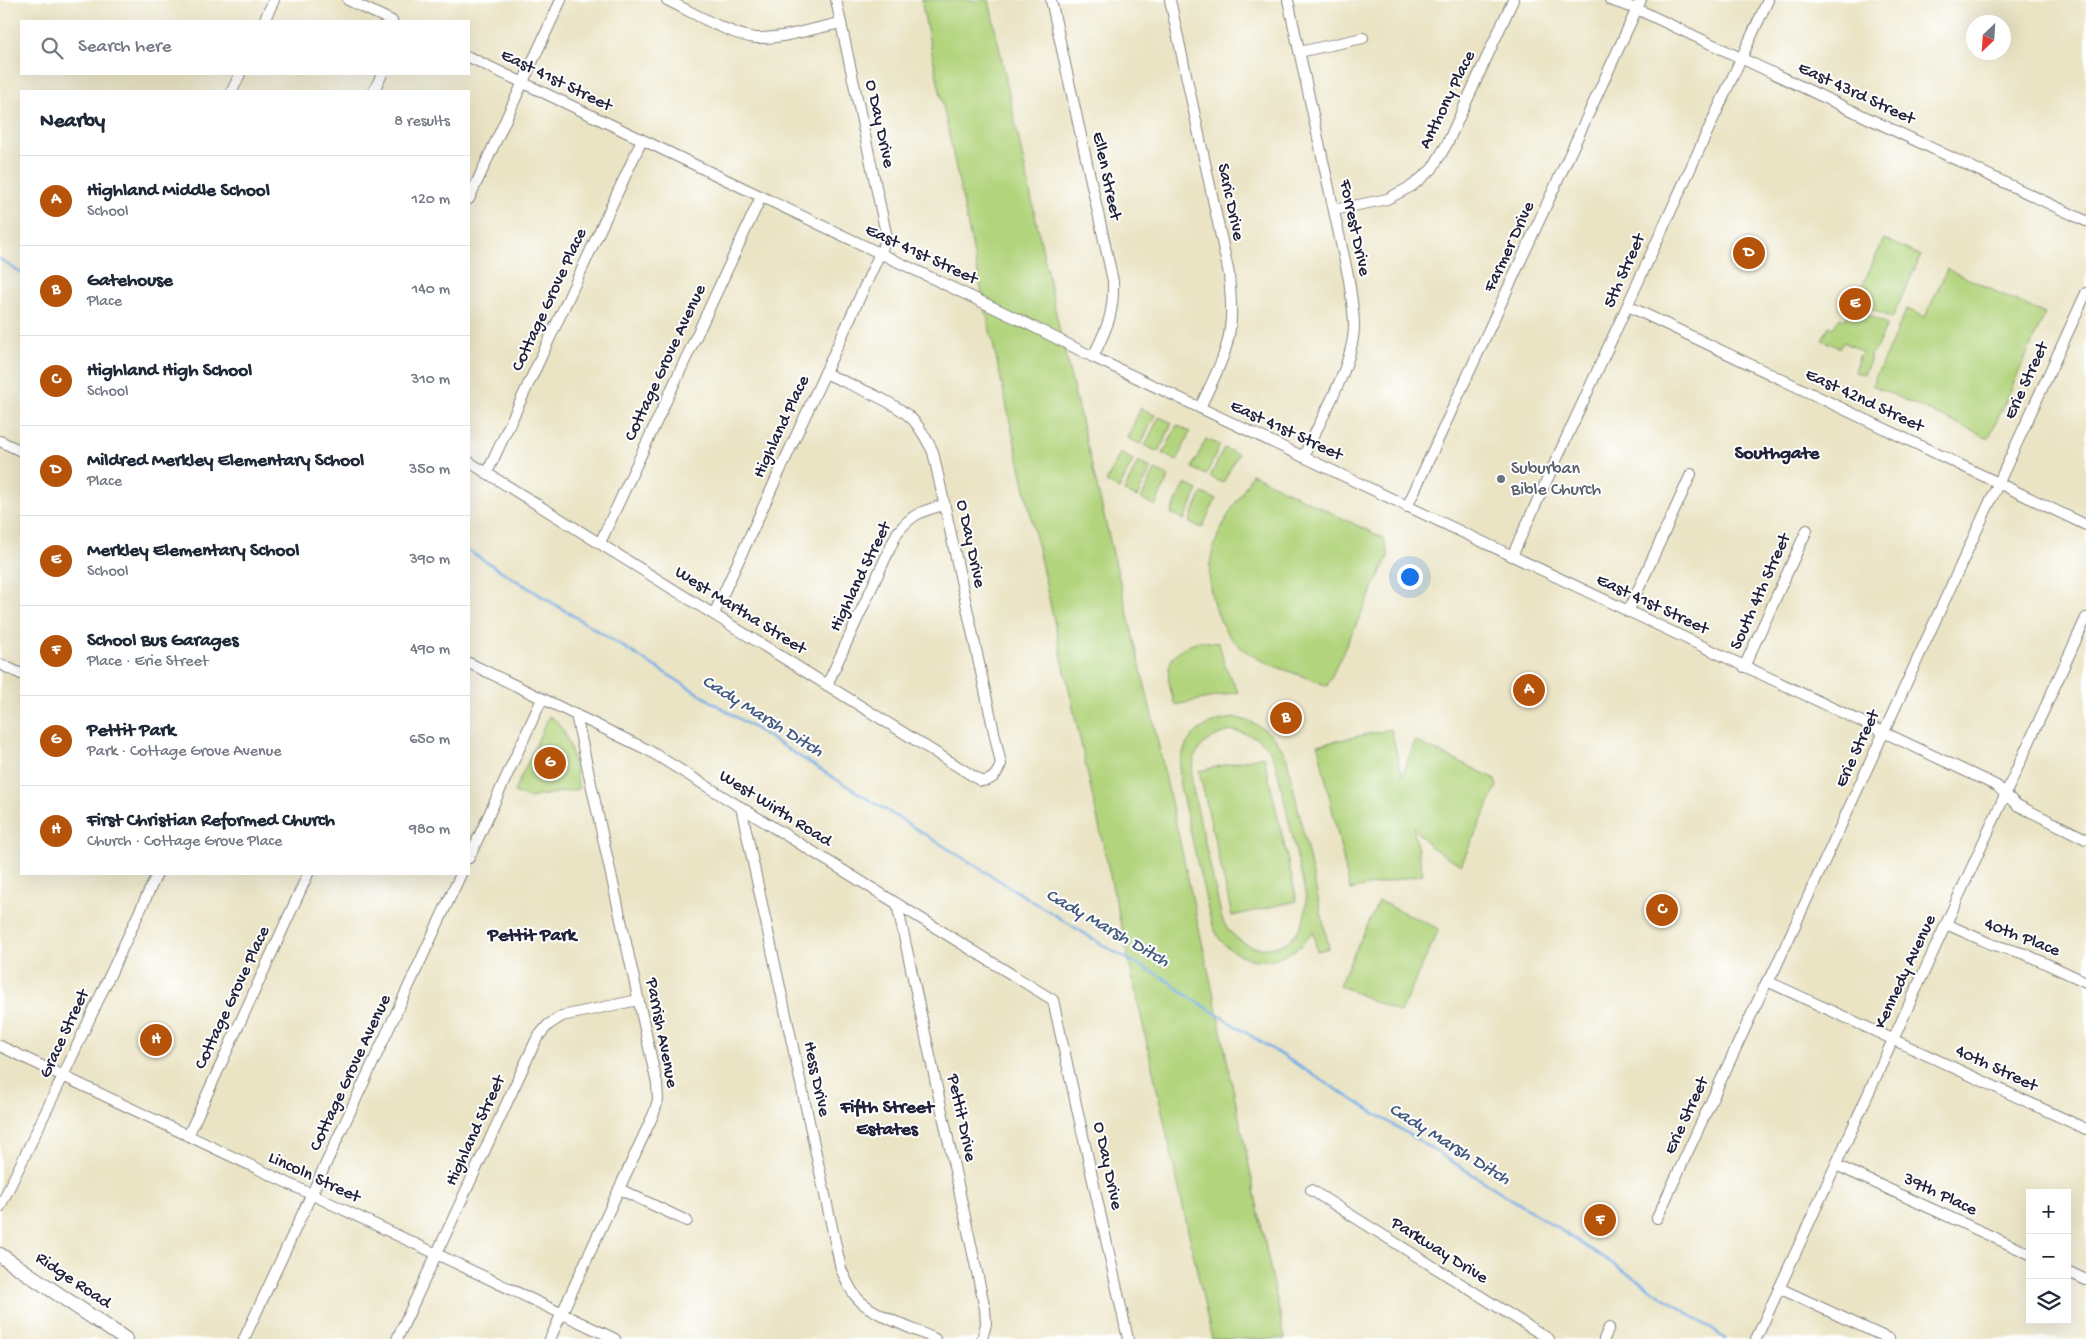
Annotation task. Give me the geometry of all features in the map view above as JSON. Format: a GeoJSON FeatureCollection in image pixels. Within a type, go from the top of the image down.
{"type":"FeatureCollection","features":[{"type":"Feature","properties":{"kind":"main road","name":"Ridge Road"},"geometry":{"type":"LineString","coordinates":[[0,1255],[125,1339]]}},
{"type":"Feature","properties":{"kind":"street"},"geometry":{"type":"LineString","coordinates":[[264,20],[274,0]]}},
{"type":"Feature","properties":{"kind":"street"},"geometry":{"type":"LineString","coordinates":[[348,0],[390,20]]}},
{"type":"Feature","properties":{"kind":"street"},"geometry":{"type":"LineString","coordinates":[[470,197],[561,0]]}},
{"type":"Feature","properties":{"kind":"street"},"geometry":{"type":"LineString","coordinates":[[666,0],[736,33],[755,38],[773,37],[841,23]]}},
{"type":"Feature","properties":{"kind":"street","name":"O Day Drive"},"geometry":{"type":"LineString","coordinates":[[836,0],[887,238],[881,254]]}},
{"type":"Feature","properties":{"kind":"street","name":"Ellen Street"},"geometry":{"type":"LineString","coordinates":[[1051,0],[1113,281],[1114,303],[1110,321],[1093,357]]}},
{"type":"Feature","properties":{"kind":"street","name":"Saric Drive"},"geometry":{"type":"LineString","coordinates":[[1170,0],[1229,274],[1232,305],[1230,329],[1223,356],[1200,408]]}},
{"type":"Feature","properties":{"kind":"street","name":"Forrest Drive"},"geometry":{"type":"LineString","coordinates":[[1288,0],[1349,280],[1354,329],[1350,352],[1342,373],[1303,457]]}},
{"type":"Feature","properties":{"kind":"street","name":"Anthony Place"},"geometry":{"type":"LineString","coordinates":[[1334,210],[1387,199],[1412,186],[1432,169],[1447,144],[1513,0]]}},
{"type":"Feature","properties":{"kind":"street","name":"East 43rd Street"},"geometry":{"type":"LineString","coordinates":[[1610,0],[1639,4],[1742,58],[2086,222]]}},
{"type":"Feature","properties":{"kind":"street","name":"5th Street"},"geometry":{"type":"LineString","coordinates":[[1512,556],[1768,0]]}},
{"type":"Feature","properties":{"kind":"street","name":"Farmer Drive"},"geometry":{"type":"LineString","coordinates":[[1408,507],[1639,4]]}},
{"type":"Feature","properties":{"kind":"street"},"geometry":{"type":"LineString","coordinates":[[1299,52],[1363,38]]}},
{"type":"Feature","properties":{"kind":"street","name":"East 41st Street"},"geometry":{"type":"LineString","coordinates":[[470,57],[1028,324],[1093,357],[1997,786],[2017,806],[2086,839]]}},
{"type":"Feature","properties":{"kind":"street"},"geometry":{"type":"LineString","coordinates":[[232,90],[240,75]]}},
{"type":"Feature","properties":{"kind":"street"},"geometry":{"type":"LineString","coordinates":[[374,90],[382,75]]}},
{"type":"Feature","properties":{"kind":"street","name":"Cottage Grove Place"},"geometry":{"type":"LineString","coordinates":[[487,473],[642,140]]}},
{"type":"Feature","properties":{"kind":"street","name":"Cottage Grove Avenue"},"geometry":{"type":"LineString","coordinates":[[600,543],[761,197]]}},
{"type":"Feature","properties":{"kind":"street","name":"Highland Place"},"geometry":{"type":"LineString","coordinates":[[714,614],[881,254]]}},
{"type":"Feature","properties":{"kind":"street","name":"Erie Street"},"geometry":{"type":"LineString","coordinates":[[1657,1218],[1767,981],[1773,974],[2086,293]]}},
{"type":"Feature","properties":{"kind":"street","name":"East 42nd Street"},"geometry":{"type":"LineString","coordinates":[[1628,306],[2086,525]]}},
{"type":"Feature","properties":{"kind":"street","name":"O Day Drive"},"geometry":{"type":"LineString","coordinates":[[825,373],[895,406],[911,418],[922,432],[933,452],[1001,764],[994,777]]}},
{"type":"Feature","properties":{"kind":"street"},"geometry":{"type":"LineString","coordinates":[[0,441],[20,451]]}},
{"type":"Feature","properties":{"kind":"street","name":"West Martha Street"},"geometry":{"type":"LineString","coordinates":[[470,463],[981,781],[988,781],[994,777]]}},
{"type":"Feature","properties":{"kind":"street"},"geometry":{"type":"LineString","coordinates":[[1628,612],[1691,474]]}},
{"type":"Feature","properties":{"kind":"street","name":"Highland Street"},"geometry":{"type":"LineString","coordinates":[[827,684],[897,533],[909,518],[915,514],[944,505]]}},
{"type":"Feature","properties":{"kind":"street","name":"South 4th Street"},"geometry":{"type":"LineString","coordinates":[[1744,667],[1807,530]]}},
{"type":"Feature","properties":{"kind":"street","name":"Kennedy Avenue"},"geometry":{"type":"LineString","coordinates":[[1756,1339],[2086,618]]}},
{"type":"Feature","properties":{"kind":"street","name":"West Wirth Road"},"geometry":{"type":"LineString","coordinates":[[470,663],[648,750],[1054,1000]]}},
{"type":"Feature","properties":{"kind":"street"},"geometry":{"type":"LineString","coordinates":[[0,664],[20,674]]}},
{"type":"Feature","properties":{"kind":"street"},"geometry":{"type":"LineString","coordinates":[[470,856],[542,699]]}},
{"type":"Feature","properties":{"kind":"street","name":"Parrish Avenue"},"geometry":{"type":"LineString","coordinates":[[550,1339],[620,1189],[658,1100],[657,1084],[576,715]]}},
{"type":"Feature","properties":{"kind":"street","name":"Hess Drive"},"geometry":{"type":"LineString","coordinates":[[740,807],[841,1270],[848,1286],[859,1300],[874,1310],[935,1339]]}},
{"type":"Feature","properties":{"kind":"street","name":"Grace Street"},"geometry":{"type":"LineString","coordinates":[[0,1206],[157,875]]}},
{"type":"Feature","properties":{"kind":"street","name":"Cottage Grove Place"},"geometry":{"type":"LineString","coordinates":[[188,1136],[308,875]]}},
{"type":"Feature","properties":{"kind":"street","name":"Cottage Grove Avenue"},"geometry":{"type":"LineString","coordinates":[[244,1339],[461,875]]}},
{"type":"Feature","properties":{"kind":"street","name":"Pettit Drive"},"geometry":{"type":"LineString","coordinates":[[897,904],[985,1309],[986,1324],[982,1339]]}},
{"type":"Feature","properties":{"kind":"street","name":"40th Place"},"geometry":{"type":"LineString","coordinates":[[1946,924],[1991,944],[2025,954],[2086,982]]}},
{"type":"Feature","properties":{"kind":"street","name":"40th Street"},"geometry":{"type":"LineString","coordinates":[[1767,981],[2086,1129]]}},
{"type":"Feature","properties":{"kind":"street","name":"Highland Street"},"geometry":{"type":"LineString","coordinates":[[397,1339],[537,1038],[548,1025],[562,1016],[638,1000]]}},
{"type":"Feature","properties":{"kind":"street","name":"O Day Drive"},"geometry":{"type":"LineString","coordinates":[[1054,1000],[1128,1339]]}},
{"type":"Feature","properties":{"kind":"street","name":"Lincoln Street"},"geometry":{"type":"LineString","coordinates":[[0,1046],[615,1339]]}},
{"type":"Feature","properties":{"kind":"street","name":"39th Place"},"geometry":{"type":"LineString","coordinates":[[1836,1165],[2026,1252]]}},
{"type":"Feature","properties":{"kind":"street"},"geometry":{"type":"LineString","coordinates":[[620,1189],[688,1221]]}},
{"type":"Feature","properties":{"kind":"street","name":"Parkway Drive"},"geometry":{"type":"LineString","coordinates":[[1312,1190],[1549,1339]]}},
{"type":"Feature","properties":{"kind":"street"},"geometry":{"type":"LineString","coordinates":[[2071,1273],[2086,1280]]}},
{"type":"Feature","properties":{"kind":"street"},"geometry":{"type":"LineString","coordinates":[[1779,1288],[1889,1339]]}},
{"type":"Feature","properties":{"kind":"street"},"geometry":{"type":"LineString","coordinates":[[1604,1339],[1609,1328]]}},
{"type":"Feature","properties":{"kind":"green space"},"geometry":{"type":"Polygon","coordinates":[[[921,0],[989,0],[1062,341],[1151,711],[1213,992],[1285,1339],[1212,1339],[984,303],[921,0]]]}},
{"type":"Feature","properties":{"kind":"green space"},"geometry":{"type":"Polygon","coordinates":[[[1884,239],[1921,256],[1892,318],[1855,301],[1884,239]]]}},
{"type":"Feature","properties":{"kind":"green space"},"geometry":{"type":"Polygon","coordinates":[[[1947,269],[2045,314],[1989,438],[1872,385],[1907,309],[1925,317],[1947,269]]]}},
{"type":"Feature","properties":{"kind":"green space"},"geometry":{"type":"Polygon","coordinates":[[[1853,307],[1887,324],[1878,346],[1870,355],[1870,361],[1864,374],[1855,372],[1859,356],[1863,352],[1843,342],[1840,348],[1822,340],[1829,326],[1833,328],[1840,318],[1845,320],[1853,307]]]}},
{"type":"Feature","properties":{"kind":"green space"},"geometry":{"type":"Polygon","coordinates":[[[1141,408],[1155,415],[1141,444],[1127,438],[1141,408]]]}},
{"type":"Feature","properties":{"kind":"green space"},"geometry":{"type":"Polygon","coordinates":[[[1159,417],[1172,423],[1159,452],[1145,446],[1159,417]]]}},
{"type":"Feature","properties":{"kind":"green space"},"geometry":{"type":"Polygon","coordinates":[[[1177,425],[1190,432],[1177,461],[1163,454],[1177,425]]]}},
{"type":"Feature","properties":{"kind":"green space"},"geometry":{"type":"Polygon","coordinates":[[[1206,439],[1220,445],[1206,475],[1192,468],[1206,439]]]}},
{"type":"Feature","properties":{"kind":"green space"},"geometry":{"type":"Polygon","coordinates":[[[1224,448],[1238,454],[1223,483],[1210,477],[1224,448]]]}},
{"type":"Feature","properties":{"kind":"green space"},"geometry":{"type":"Polygon","coordinates":[[[1120,453],[1133,460],[1119,489],[1106,482],[1120,453]]]}},
{"type":"Feature","properties":{"kind":"green space"},"geometry":{"type":"Polygon","coordinates":[[[1138,462],[1151,468],[1137,497],[1124,491],[1138,462]]]}},
{"type":"Feature","properties":{"kind":"green space"},"geometry":{"type":"Polygon","coordinates":[[[1155,470],[1169,476],[1155,506],[1141,499],[1155,470]]]}},
{"type":"Feature","properties":{"kind":"green space"},"geometry":{"type":"Polygon","coordinates":[[[1252,474],[1383,538],[1389,555],[1327,686],[1273,666],[1248,653],[1227,633],[1214,605],[1209,581],[1213,549],[1223,524],[1252,474]]]}},
{"type":"Feature","properties":{"kind":"green space"},"geometry":{"type":"Polygon","coordinates":[[[1185,484],[1198,490],[1184,520],[1171,513],[1185,484]]]}},
{"type":"Feature","properties":{"kind":"green space"},"geometry":{"type":"Polygon","coordinates":[[[1202,493],[1216,499],[1202,528],[1189,522],[1202,493]]]}},
{"type":"Feature","properties":{"kind":"green space"},"geometry":{"type":"Polygon","coordinates":[[[1199,641],[1219,643],[1225,666],[1238,692],[1175,705],[1169,684],[1169,666],[1178,651],[1199,641]]]}},
{"type":"Feature","properties":{"kind":"green space"},"geometry":{"type":"Polygon","coordinates":[[[549,716],[556,721],[567,738],[579,789],[528,798],[514,792],[549,716]]]}},
{"type":"Feature","properties":{"kind":"green space"},"geometry":{"type":"Polygon","coordinates":[[[1236,718],[1261,727],[1273,737],[1287,759],[1329,948],[1317,951],[1313,931],[1305,942],[1295,950],[1284,956],[1260,960],[1236,953],[1222,942],[1216,933],[1210,918],[1180,786],[1180,771],[1181,758],[1191,738],[1209,724],[1236,718]],[[1231,731],[1221,734],[1212,738],[1199,749],[1193,765],[1192,785],[1222,919],[1233,934],[1246,944],[1260,948],[1274,947],[1288,941],[1298,931],[1305,916],[1306,897],[1273,756],[1259,740],[1231,731]]]}},
{"type":"Feature","properties":{"kind":"green space"},"geometry":{"type":"Polygon","coordinates":[[[1391,729],[1402,775],[1415,741],[1494,778],[1497,786],[1461,865],[1431,847],[1413,827],[1423,874],[1350,890],[1318,745],[1391,729]]]}},
{"type":"Feature","properties":{"kind":"green space"},"geometry":{"type":"Polygon","coordinates":[[[1264,756],[1297,901],[1232,916],[1199,771],[1264,756]]]}},
{"type":"Feature","properties":{"kind":"green space"},"geometry":{"type":"Polygon","coordinates":[[[1379,901],[1439,929],[1400,1013],[1339,985],[1379,901]]]}},
{"type":"Feature","properties":{"kind":"waterway","name":"Cady Marsh Ditch"},"geometry":{"type":"LineString","coordinates":[[0,259],[20,272]]}},
{"type":"Feature","properties":{"kind":"waterway","name":"Cady Marsh Ditch"},"geometry":{"type":"LineString","coordinates":[[470,552],[1111,950],[1164,978],[1188,996],[1660,1294],[1726,1339]]}},
{"type":"Feature","properties":{"kind":"place","name":"Mildred Merkley Elementary School"},"geometry":{"type":"Point","coordinates":[1749,253]}},
{"type":"Feature","properties":{"kind":"place","name":"Merkley Elementary School"},"geometry":{"type":"Point","coordinates":[1855,304]}},
{"type":"Feature","properties":{"kind":"place","name":"Suburban Bible Church"},"geometry":{"type":"Point","coordinates":[1501,479]}},
{"type":"Feature","properties":{"kind":"place","name":"Highland Middle School"},"geometry":{"type":"Point","coordinates":[1529,690]}},
{"type":"Feature","properties":{"kind":"place","name":"Gatehouse"},"geometry":{"type":"Point","coordinates":[1286,718]}},
{"type":"Feature","properties":{"kind":"place","name":"Pettit Park"},"geometry":{"type":"Point","coordinates":[550,763]}},
{"type":"Feature","properties":{"kind":"place","name":"Highland High School"},"geometry":{"type":"Point","coordinates":[1662,910]}},
{"type":"Feature","properties":{"kind":"place","name":"First Christian Reformed Church"},"geometry":{"type":"Point","coordinates":[156,1040]}},
{"type":"Feature","properties":{"kind":"place","name":"School Bus Garages"},"geometry":{"type":"Point","coordinates":[1600,1220]}},
{"type":"Feature","properties":{"kind":"district","name":"Southgate"},"geometry":{"type":"Point","coordinates":[1777,454]}},
{"type":"Feature","properties":{"kind":"district","name":"Pettit Park"},"geometry":{"type":"Point","coordinates":[532,936]}},
{"type":"Feature","properties":{"kind":"district","name":"Fifth Street Estates"},"geometry":{"type":"Point","coordinates":[887,1119]}}]}
